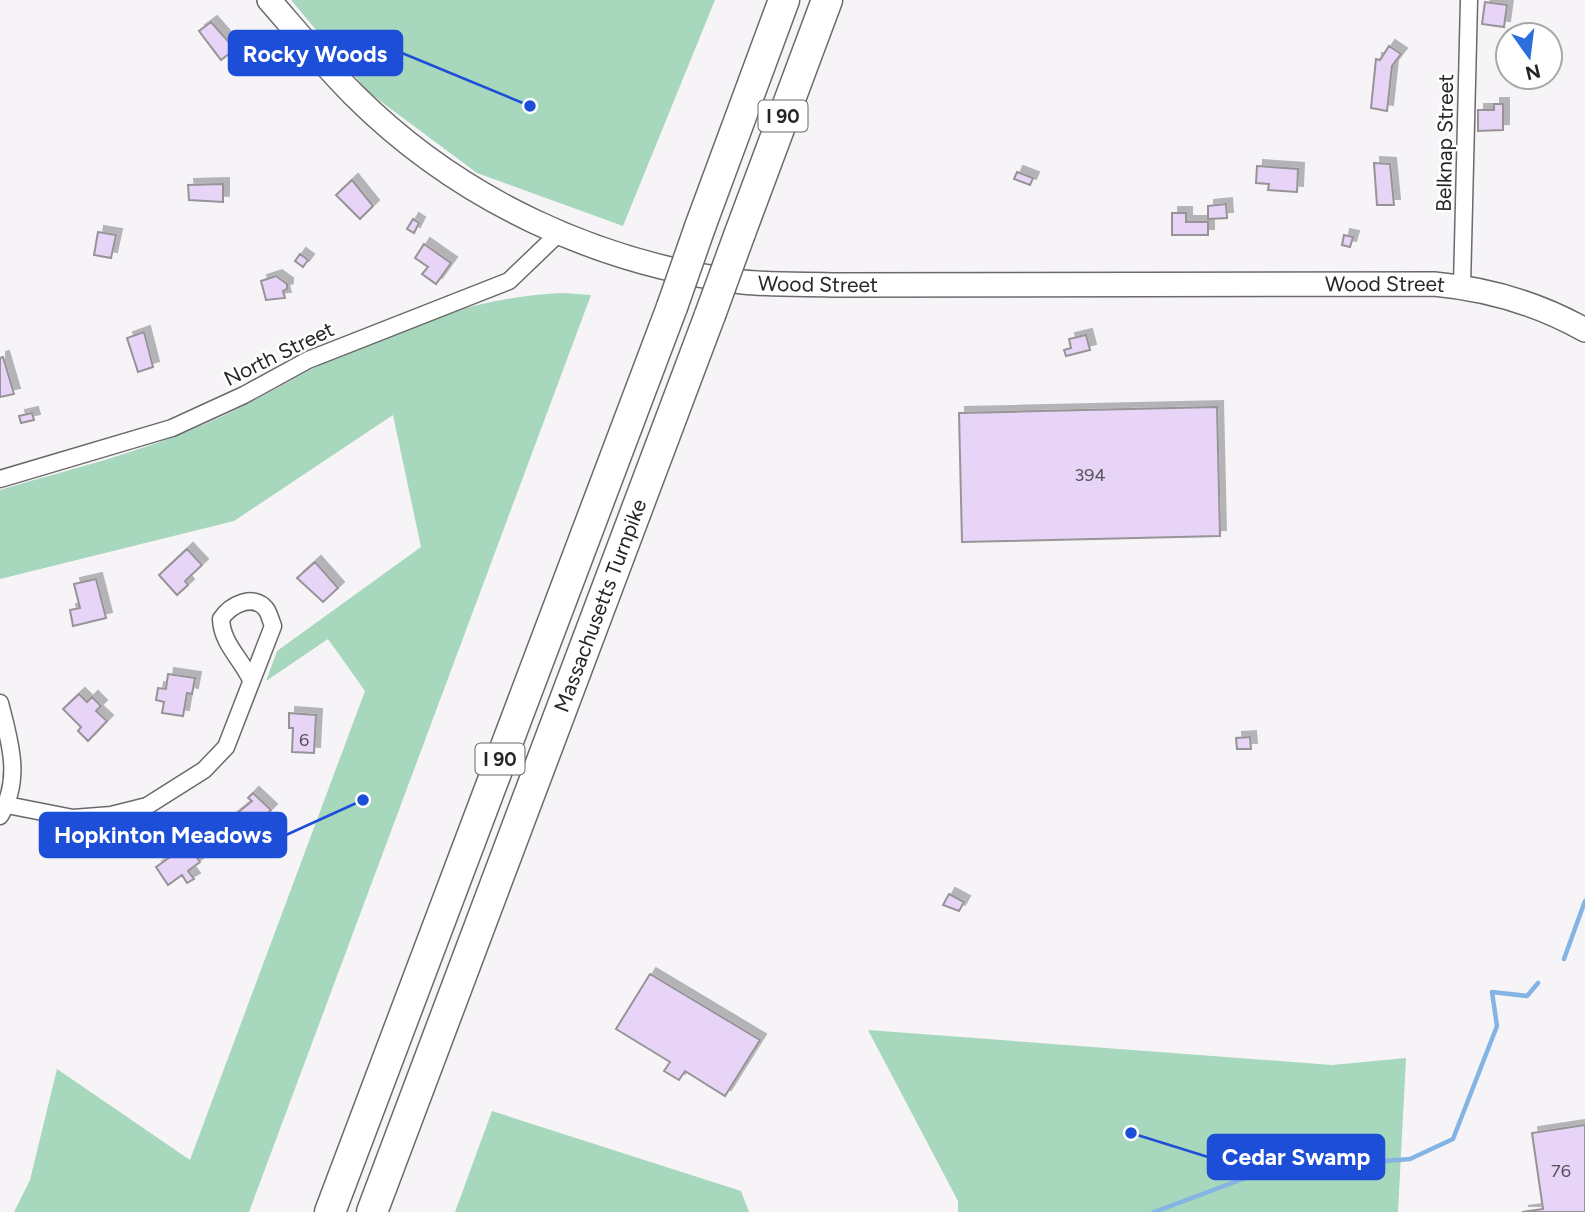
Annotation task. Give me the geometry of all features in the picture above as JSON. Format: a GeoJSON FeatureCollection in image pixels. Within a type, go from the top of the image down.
{"type":"FeatureCollection","features":[{"type":"Feature","properties":{"kind":"highway","name":"Massachusetts Turnpike"},"geometry":{"type":"LineString","coordinates":[[330,1212],[672,307],[785,0]]}},
{"type":"Feature","properties":{"kind":"highway","name":"Massachusetts Turnpike"},"geometry":{"type":"LineString","coordinates":[[372,1212],[827,0]]}},
{"type":"Feature","properties":{"kind":"main road","name":"Wood Street"},"geometry":{"type":"LineString","coordinates":[[269,0],[347,89],[401,138],[478,192],[559,233],[621,256],[744,282],[1022,287],[1462,286],[1526,302],[1585,330]]}},
{"type":"Feature","properties":{"kind":"street","name":"Belknap Street"},"geometry":{"type":"LineString","coordinates":[[1462,286],[1469,0]]}},
{"type":"Feature","properties":{"kind":"street","name":"North Street"},"geometry":{"type":"LineString","coordinates":[[0,478],[172,428],[244,395],[308,359],[509,281],[559,233]]}},
{"type":"Feature","properties":{"kind":"street"},"geometry":{"type":"LineString","coordinates":[[0,703],[13,755],[13,784],[3,810],[73,818],[111,815],[147,806],[204,770],[226,747],[273,626],[266,608],[253,601],[237,603],[227,610],[221,619],[226,643],[237,654],[251,680]]}},
{"type":"Feature","properties":{"kind":"green space"},"geometry":{"type":"Polygon","coordinates":[[[291,0],[715,0],[623,226],[477,173],[368,92],[291,0]]]}},
{"type":"Feature","properties":{"kind":"green space"},"geometry":{"type":"Polygon","coordinates":[[[563,293],[591,295],[249,1212],[14,1212],[30,1180],[57,1069],[190,1160],[365,691],[328,639],[266,681],[277,651],[421,547],[393,415],[234,521],[0,579],[0,490],[131,452],[182,434],[230,413],[361,346],[426,320],[493,302],[563,293]]]}},
{"type":"Feature","properties":{"kind":"green space"},"geometry":{"type":"Polygon","coordinates":[[[868,1030],[1332,1065],[1406,1058],[1398,1212],[958,1212],[958,1201],[868,1030]]]}},
{"type":"Feature","properties":{"kind":"green space"},"geometry":{"type":"Polygon","coordinates":[[[492,1111],[741,1191],[749,1212],[455,1212],[492,1111]]]}},
{"type":"Feature","properties":{"kind":"building"},"geometry":{"type":"Polygon","coordinates":[[[1485,2],[1507,5],[1505,21],[1494,21],[1494,26],[1482,24],[1485,2]]]}},
{"type":"Feature","properties":{"kind":"building"},"geometry":{"type":"Polygon","coordinates":[[[211,22],[235,49],[221,60],[199,31],[211,22]]]}},
{"type":"Feature","properties":{"kind":"building"},"geometry":{"type":"Polygon","coordinates":[[[1389,46],[1401,54],[1392,66],[1387,111],[1371,108],[1376,59],[1380,60],[1389,46]]]}},
{"type":"Feature","properties":{"kind":"building"},"geometry":{"type":"Polygon","coordinates":[[[1494,104],[1503,104],[1503,130],[1478,131],[1478,110],[1494,110],[1494,104]]]}},
{"type":"Feature","properties":{"kind":"building"},"geometry":{"type":"Polygon","coordinates":[[[1374,163],[1390,164],[1394,205],[1377,205],[1374,163]]]}},
{"type":"Feature","properties":{"kind":"building"},"geometry":{"type":"Polygon","coordinates":[[[1257,166],[1298,169],[1297,192],[1268,190],[1269,184],[1256,183],[1257,166]]]}},
{"type":"Feature","properties":{"kind":"building"},"geometry":{"type":"Polygon","coordinates":[[[1017,172],[1033,178],[1030,185],[1014,179],[1017,172]]]}},
{"type":"Feature","properties":{"kind":"building"},"geometry":{"type":"Polygon","coordinates":[[[352,180],[373,206],[360,219],[336,195],[352,180]]]}},
{"type":"Feature","properties":{"kind":"building"},"geometry":{"type":"Polygon","coordinates":[[[223,184],[223,202],[189,200],[188,185],[223,184]]]}},
{"type":"Feature","properties":{"kind":"building"},"geometry":{"type":"Polygon","coordinates":[[[1226,204],[1227,218],[1208,219],[1208,206],[1226,204]]]}},
{"type":"Feature","properties":{"kind":"building"},"geometry":{"type":"Polygon","coordinates":[[[1172,213],[1186,213],[1186,222],[1208,222],[1208,235],[1172,235],[1172,213]]]}},
{"type":"Feature","properties":{"kind":"building"},"geometry":{"type":"Polygon","coordinates":[[[413,219],[419,223],[414,233],[407,229],[413,219]]]}},
{"type":"Feature","properties":{"kind":"building"},"geometry":{"type":"Polygon","coordinates":[[[98,232],[116,235],[111,258],[94,255],[98,232]]]}},
{"type":"Feature","properties":{"kind":"building"},"geometry":{"type":"Polygon","coordinates":[[[1344,235],[1353,237],[1350,247],[1342,245],[1344,235]]]}},
{"type":"Feature","properties":{"kind":"building"},"geometry":{"type":"Polygon","coordinates":[[[424,244],[451,263],[436,284],[422,274],[428,267],[415,258],[424,244]]]}},
{"type":"Feature","properties":{"kind":"building"},"geometry":{"type":"Polygon","coordinates":[[[300,254],[308,260],[303,267],[295,261],[300,254]]]}},
{"type":"Feature","properties":{"kind":"building"},"geometry":{"type":"Polygon","coordinates":[[[276,276],[287,284],[287,289],[283,291],[285,298],[266,300],[261,281],[276,276]]]}},
{"type":"Feature","properties":{"kind":"building"},"geometry":{"type":"Polygon","coordinates":[[[144,332],[153,367],[138,372],[127,338],[144,332]]]}},
{"type":"Feature","properties":{"kind":"building"},"geometry":{"type":"Polygon","coordinates":[[[1086,335],[1090,350],[1066,356],[1064,350],[1071,348],[1069,339],[1086,335]]]}},
{"type":"Feature","properties":{"kind":"building"},"geometry":{"type":"Polygon","coordinates":[[[3,357],[14,394],[0,397],[0,358],[3,357]]]}},
{"type":"Feature","properties":{"kind":"building"},"geometry":{"type":"Polygon","coordinates":[[[1217,407],[1220,536],[962,542],[959,413],[1217,407]]]}},
{"type":"Feature","properties":{"kind":"building"},"geometry":{"type":"Polygon","coordinates":[[[32,413],[34,420],[21,423],[19,416],[32,413]]]}},
{"type":"Feature","properties":{"kind":"building"},"geometry":{"type":"Polygon","coordinates":[[[187,549],[202,565],[185,581],[188,585],[177,595],[159,575],[187,549]]]}},
{"type":"Feature","properties":{"kind":"building"},"geometry":{"type":"Polygon","coordinates":[[[315,562],[338,588],[323,602],[297,578],[315,562]]]}},
{"type":"Feature","properties":{"kind":"building"},"geometry":{"type":"Polygon","coordinates":[[[96,579],[106,618],[73,626],[70,610],[80,608],[74,584],[96,579]]]}},
{"type":"Feature","properties":{"kind":"building"},"geometry":{"type":"Polygon","coordinates":[[[168,674],[195,678],[192,694],[187,693],[183,716],[162,713],[164,702],[156,700],[158,688],[166,689],[168,674]]]}},
{"type":"Feature","properties":{"kind":"building"},"geometry":{"type":"Polygon","coordinates":[[[79,694],[87,702],[92,697],[101,706],[96,711],[107,721],[88,741],[78,731],[81,727],[63,709],[79,694]]]}},
{"type":"Feature","properties":{"kind":"building"},"geometry":{"type":"Polygon","coordinates":[[[289,713],[316,715],[314,753],[292,752],[293,728],[289,728],[289,713]]]}},
{"type":"Feature","properties":{"kind":"building"},"geometry":{"type":"Polygon","coordinates":[[[1250,737],[1251,749],[1237,749],[1236,738],[1250,737]]]}},
{"type":"Feature","properties":{"kind":"building"},"geometry":{"type":"Polygon","coordinates":[[[253,793],[271,810],[262,819],[270,827],[264,834],[256,826],[246,835],[230,819],[252,801],[248,798],[253,793]]]}},
{"type":"Feature","properties":{"kind":"building"},"geometry":{"type":"Polygon","coordinates":[[[183,838],[200,862],[188,871],[194,879],[187,883],[182,875],[168,885],[156,867],[176,853],[171,846],[183,838]]]}},
{"type":"Feature","properties":{"kind":"building"},"geometry":{"type":"Polygon","coordinates":[[[949,894],[964,902],[959,911],[943,905],[949,894]]]}},
{"type":"Feature","properties":{"kind":"building"},"geometry":{"type":"Polygon","coordinates":[[[650,974],[760,1040],[725,1096],[685,1071],[679,1080],[664,1071],[670,1062],[616,1029],[650,974]]]}},
{"type":"Feature","properties":{"kind":"building"},"geometry":{"type":"Polygon","coordinates":[[[1585,1125],[1585,1212],[1522,1212],[1543,1209],[1532,1133],[1585,1125]]]}},
{"type":"Feature","properties":{"kind":"waterway"},"geometry":{"type":"LineString","coordinates":[[1564,959],[1585,901]]}},
{"type":"Feature","properties":{"kind":"waterway"},"geometry":{"type":"LineString","coordinates":[[1154,1212],[1267,1170],[1410,1159],[1453,1139],[1497,1026],[1492,992],[1527,996],[1538,983]]}},
{"type":"Feature","properties":{"kind":"place","name":"Rocky Woods"},"geometry":{"type":"Point","coordinates":[530,106]}},
{"type":"Feature","properties":{"kind":"place","name":"Hopkinton Meadows"},"geometry":{"type":"Point","coordinates":[363,800]}},
{"type":"Feature","properties":{"kind":"place","name":"Cedar Swamp"},"geometry":{"type":"Point","coordinates":[1131,1133]}}]}
